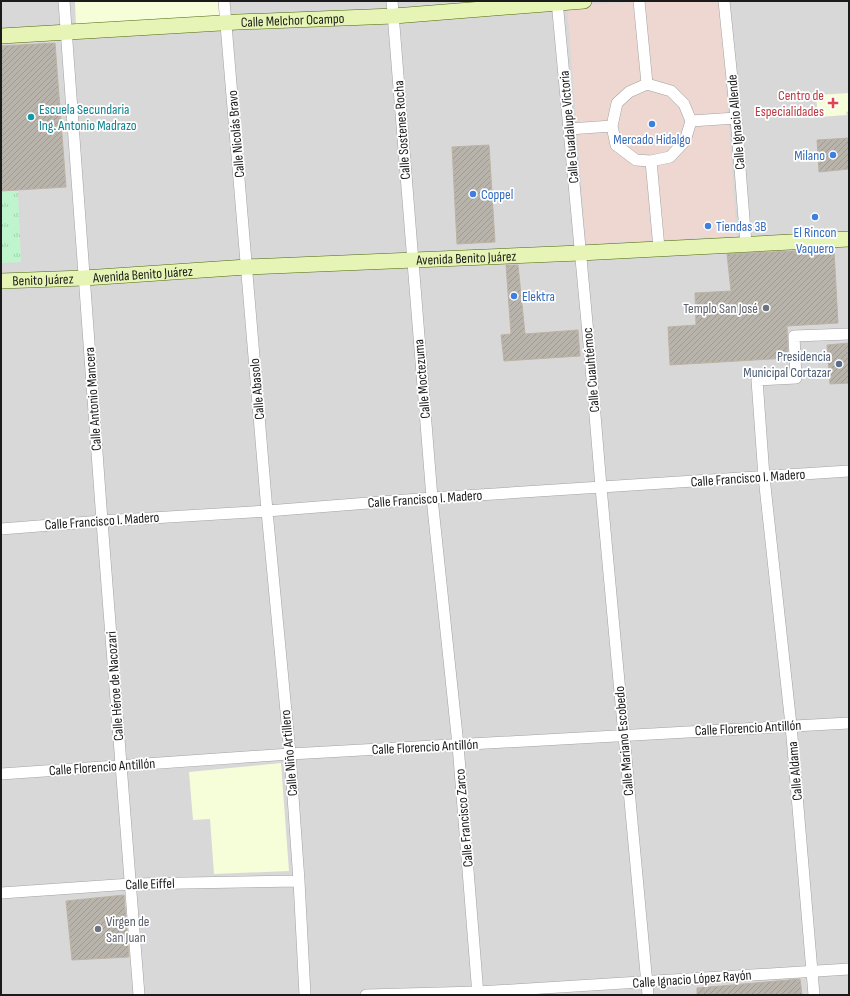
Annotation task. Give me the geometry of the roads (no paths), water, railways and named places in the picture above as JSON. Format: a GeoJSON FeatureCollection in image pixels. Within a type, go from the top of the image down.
{"type":"FeatureCollection","features":[{"type":"Feature","properties":{"kind":"street","name":"Calle Antonio Mancera"},"geometry":{"type":"LineString","coordinates":[[64,1],[102,521]]}},
{"type":"Feature","properties":{"kind":"street","name":"Calle Nicolás Bravo"},"geometry":{"type":"LineString","coordinates":[[224,1],[247,267]]}},
{"type":"Feature","properties":{"kind":"street","name":"Calle Sostenes Rocha"},"geometry":{"type":"LineString","coordinates":[[392,1],[412,260]]}},
{"type":"Feature","properties":{"kind":"street","name":"Calle Melchor Ocampo"},"geometry":{"type":"LineString","coordinates":[[1,36],[227,22],[394,16],[584,1]]}},
{"type":"Feature","properties":{"kind":"street"},"geometry":{"type":"LineString","coordinates":[[639,1],[647,84]]}},
{"type":"Feature","properties":{"kind":"street","name":"Calle Ignacio Allende"},"geometry":{"type":"LineString","coordinates":[[724,1],[736,118],[746,244]]}},
{"type":"Feature","properties":{"kind":"street","name":"Calle Guadalupe Victoria"},"geometry":{"type":"LineString","coordinates":[[557,3],[580,253]]}},
{"type":"Feature","properties":{"kind":"street"},"geometry":{"type":"LineString","coordinates":[[647,84],[671,91],[684,104],[690,121],[684,141],[670,157],[651,162],[636,160],[616,145],[612,126],[617,103],[629,92],[647,84]]}},
{"type":"Feature","properties":{"kind":"street"},"geometry":{"type":"LineString","coordinates":[[690,121],[736,118]]}},
{"type":"Feature","properties":{"kind":"street"},"geometry":{"type":"LineString","coordinates":[[569,128],[612,126]]}},
{"type":"Feature","properties":{"kind":"street"},"geometry":{"type":"LineString","coordinates":[[651,162],[659,248]]}},
{"type":"Feature","properties":{"kind":"street","name":"Avenida Benito Juárez"},"geometry":{"type":"LineString","coordinates":[[84,278],[247,267],[580,253],[849,239]]}},
{"type":"Feature","properties":{"kind":"street","name":"Calle Cuauhtémoc"},"geometry":{"type":"LineString","coordinates":[[580,253],[601,487]]}},
{"type":"Feature","properties":{"kind":"street","name":"Calle Moctezuma"},"geometry":{"type":"LineString","coordinates":[[412,260],[432,498]]}},
{"type":"Feature","properties":{"kind":"street","name":"Calle Abasolo"},"geometry":{"type":"LineString","coordinates":[[247,267],[267,511]]}},
{"type":"Feature","properties":{"kind":"street","name":"Benito Juárez"},"geometry":{"type":"LineString","coordinates":[[1,281],[84,278]]}},
{"type":"Feature","properties":{"kind":"street","name":"Calle Aldama"},"geometry":{"type":"LineString","coordinates":[[814,995],[791,725],[764,477],[757,380],[796,378],[794,336],[849,334]]}},
{"type":"Feature","properties":{"kind":"street","name":"Calle Francisco I. Madero"},"geometry":{"type":"LineString","coordinates":[[1,529],[432,498],[849,471]]}},
{"type":"Feature","properties":{"kind":"street","name":"Calle Mariano Escobedo"},"geometry":{"type":"LineString","coordinates":[[601,487],[648,995]]}},
{"type":"Feature","properties":{"kind":"street","name":"Calle Francisco Zarco"},"geometry":{"type":"LineString","coordinates":[[432,498],[458,745],[478,993]]}},
{"type":"Feature","properties":{"kind":"street","name":"Calle Niño Artillero"},"geometry":{"type":"LineString","coordinates":[[267,511],[290,754],[300,881],[305,995]]}},
{"type":"Feature","properties":{"kind":"street","name":"Calle Héroe de Nacozari"},"geometry":{"type":"LineString","coordinates":[[102,521],[139,995]]}},
{"type":"Feature","properties":{"kind":"street","name":"Calle Florencio Antillón"},"geometry":{"type":"LineString","coordinates":[[1,774],[290,754],[791,725],[849,723]]}},
{"type":"Feature","properties":{"kind":"street","name":"Calle Eiffel"},"geometry":{"type":"LineString","coordinates":[[1,893],[131,884],[300,881]]}},
{"type":"Feature","properties":{"kind":"street","name":"Calle Ignacio López Rayón"},"geometry":{"type":"LineString","coordinates":[[366,995],[564,990],[646,982],[812,970],[849,969]]}},
{"type":"Feature","properties":{"kind":"place","name":"Centro de Especialidades"},"geometry":{"type":"Point","coordinates":[833,103]}},
{"type":"Feature","properties":{"kind":"place","name":"Escuela Secundaria Ing. Antonio Madrazo"},"geometry":{"type":"Point","coordinates":[31,117]}},
{"type":"Feature","properties":{"kind":"place","name":"Mercado Hidalgo"},"geometry":{"type":"Point","coordinates":[652,124]}},
{"type":"Feature","properties":{"kind":"place","name":"Milano"},"geometry":{"type":"Point","coordinates":[833,155]}},
{"type":"Feature","properties":{"kind":"place","name":"Coppel"},"geometry":{"type":"Point","coordinates":[473,194]}},
{"type":"Feature","properties":{"kind":"place","name":"El Rincon Vaquero"},"geometry":{"type":"Point","coordinates":[815,217]}},
{"type":"Feature","properties":{"kind":"place","name":"Tiendas 3B"},"geometry":{"type":"Point","coordinates":[708,226]}},
{"type":"Feature","properties":{"kind":"place","name":"Elektra"},"geometry":{"type":"Point","coordinates":[514,296]}},
{"type":"Feature","properties":{"kind":"place","name":"Templo San José"},"geometry":{"type":"Point","coordinates":[766,308]}},
{"type":"Feature","properties":{"kind":"place","name":"Presidencia Municipal Cortazar"},"geometry":{"type":"Point","coordinates":[839,364]}},
{"type":"Feature","properties":{"kind":"place","name":"Virgen de San Juan"},"geometry":{"type":"Point","coordinates":[98,929]}}]}
